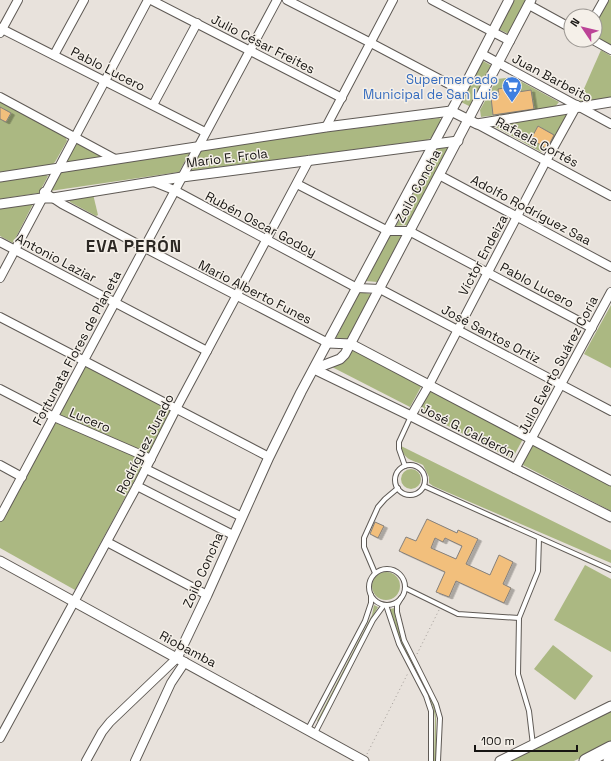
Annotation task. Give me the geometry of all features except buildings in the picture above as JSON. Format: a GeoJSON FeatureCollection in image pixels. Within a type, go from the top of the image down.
{"type":"FeatureCollection","features":[{"type":"Feature","properties":{"kind":"highway"},"geometry":{"type":"LineString","coordinates":[[586,761],[611,748]]}},
{"type":"Feature","properties":{"kind":"street"},"geometry":{"type":"LineString","coordinates":[[1,30],[18,0]]}},
{"type":"Feature","properties":{"kind":"street"},"geometry":{"type":"LineString","coordinates":[[54,56],[84,0]]}},
{"type":"Feature","properties":{"kind":"street"},"geometry":{"type":"LineString","coordinates":[[0,278],[57,168],[148,0]]}},
{"type":"Feature","properties":{"kind":"street","name":"Julio César Freites"},"geometry":{"type":"LineString","coordinates":[[151,0],[342,98]]}},
{"type":"Feature","properties":{"kind":"street","name":"Fortunata Flores de Planeta"},"geometry":{"type":"LineString","coordinates":[[0,517],[277,0]]}},
{"type":"Feature","properties":{"kind":"street"},"geometry":{"type":"LineString","coordinates":[[287,0],[462,91]]}},
{"type":"Feature","properties":{"kind":"street"},"geometry":{"type":"LineString","coordinates":[[326,127],[394,0]]}},
{"type":"Feature","properties":{"kind":"street"},"geometry":{"type":"LineString","coordinates":[[432,0],[510,41]]}},
{"type":"Feature","properties":{"kind":"street","name":"Zoilo Concha"},"geometry":{"type":"LineString","coordinates":[[86,761],[102,732],[110,722],[177,658],[269,457],[314,369],[462,91],[482,54],[497,34],[509,0]]}},
{"type":"Feature","properties":{"kind":"street"},"geometry":{"type":"LineString","coordinates":[[530,2],[563,23]]}},
{"type":"Feature","properties":{"kind":"street","name":"Zoilo Concha"},"geometry":{"type":"LineString","coordinates":[[314,369],[340,359],[351,344],[439,175],[458,141],[473,121],[498,63],[530,2]]}},
{"type":"Feature","properties":{"kind":"street"},"geometry":{"type":"LineString","coordinates":[[153,105],[196,23]]}},
{"type":"Feature","properties":{"kind":"street","name":"Pablo Lucero"},"geometry":{"type":"LineString","coordinates":[[1,30],[205,132]]}},
{"type":"Feature","properties":{"kind":"street","name":"Juan Barbeito"},"geometry":{"type":"LineString","coordinates":[[482,54],[611,124]]}},
{"type":"Feature","properties":{"kind":"street"},"geometry":{"type":"LineString","coordinates":[[0,97],[115,159]]}},
{"type":"Feature","properties":{"kind":"street"},"geometry":{"type":"LineString","coordinates":[[473,121],[611,102]]}},
{"type":"Feature","properties":{"kind":"street","name":"Víctor Endeiza"},"geometry":{"type":"LineString","coordinates":[[411,416],[429,385],[546,161],[578,106]]}},
{"type":"Feature","properties":{"kind":"street","name":"Rafaela Cortés"},"geometry":{"type":"LineString","coordinates":[[452,111],[611,196]]}},
{"type":"Feature","properties":{"kind":"street","name":"Mario E. Frola"},"geometry":{"type":"LineString","coordinates":[[0,177],[326,127],[452,111]]}},
{"type":"Feature","properties":{"kind":"street","name":"Mario E. Frola"},"geometry":{"type":"LineString","coordinates":[[0,204],[43,195],[54,198],[182,177],[458,141]]}},
{"type":"Feature","properties":{"kind":"street","name":"Rodríguez Jurado"},"geometry":{"type":"LineString","coordinates":[[0,738],[107,542],[236,296],[310,160]]}},
{"type":"Feature","properties":{"kind":"street","name":"Adolfo Rodríguez Saa"},"geometry":{"type":"LineString","coordinates":[[439,175],[611,267]]}},
{"type":"Feature","properties":{"kind":"street","name":"Rubén Oscar Godoy"},"geometry":{"type":"LineString","coordinates":[[154,182],[174,190],[357,288]]}},
{"type":"Feature","properties":{"kind":"street","name":"Pablo Lucero"},"geometry":{"type":"LineString","coordinates":[[298,184],[388,231],[409,231],[592,328]]}},
{"type":"Feature","properties":{"kind":"street","name":"Mario Alberto Funes"},"geometry":{"type":"LineString","coordinates":[[54,198],[145,248],[328,343]]}},
{"type":"Feature","properties":{"kind":"street","name":"Antonio Laziar"},"geometry":{"type":"LineString","coordinates":[[0,242],[115,304],[207,351]]}},
{"type":"Feature","properties":{"kind":"street","name":"José Santos Ortiz"},"geometry":{"type":"LineString","coordinates":[[357,288],[380,289],[611,411]]}},
{"type":"Feature","properties":{"kind":"street","name":"Julio Everto Suárez Coria"},"geometry":{"type":"LineString","coordinates":[[515,469],[611,292]]}},
{"type":"Feature","properties":{"kind":"street"},"geometry":{"type":"LineString","coordinates":[[0,317],[269,457]]}},
{"type":"Feature","properties":{"kind":"street","name":"José G. Calderón"},"geometry":{"type":"LineString","coordinates":[[328,343],[351,344],[611,481]]}},
{"type":"Feature","properties":{"kind":"street","name":"José G. Calderón"},"geometry":{"type":"LineString","coordinates":[[314,369],[611,517]]}},
{"type":"Feature","properties":{"kind":"street","name":"Lucero"},"geometry":{"type":"LineString","coordinates":[[0,389],[54,417],[151,459]]}},
{"type":"Feature","properties":{"kind":"street"},"geometry":{"type":"LineString","coordinates":[[0,466],[22,477]]}},
{"type":"Feature","properties":{"kind":"street"},"geometry":{"type":"LineString","coordinates":[[146,469],[242,517]]}},
{"type":"Feature","properties":{"kind":"street"},"geometry":{"type":"LineString","coordinates":[[137,486],[233,535]]}},
{"type":"Feature","properties":{"kind":"street"},"geometry":{"type":"LineString","coordinates":[[107,542],[207,595]]}},
{"type":"Feature","properties":{"kind":"street","name":"Riobamba"},"geometry":{"type":"LineString","coordinates":[[0,561],[312,731],[364,761]]}},
{"type":"Feature","properties":{"kind":"street"},"geometry":{"type":"LineString","coordinates":[[135,761],[171,683],[185,662]]}},
{"type":"Feature","properties":{"kind":"street"},"geometry":{"type":"LineString","coordinates":[[500,761],[533,746],[611,706]]}},
{"type":"Feature","properties":{"kind":"lane"},"geometry":{"type":"LineString","coordinates":[[405,466],[399,449],[399,442],[411,416]]}},
{"type":"Feature","properties":{"kind":"lane"},"geometry":{"type":"LineString","coordinates":[[414,465],[421,469],[425,477],[424,486],[418,493],[409,495],[401,492],[395,480],[396,475],[398,471],[405,466],[414,465]]}},
{"type":"Feature","properties":{"kind":"lane"},"geometry":{"type":"LineString","coordinates":[[424,486],[611,570]]}},
{"type":"Feature","properties":{"kind":"lane"},"geometry":{"type":"LineString","coordinates":[[375,573],[364,547],[364,538],[378,507],[398,488]]}},
{"type":"Feature","properties":{"kind":"lane"},"geometry":{"type":"LineString","coordinates":[[533,746],[529,712],[518,674],[519,618],[538,571],[538,538]]}},
{"type":"Feature","properties":{"kind":"lane"},"geometry":{"type":"LineString","coordinates":[[312,731],[365,621],[371,603],[369,586],[370,581],[375,573],[384,569],[395,570],[403,578],[405,588],[397,605],[398,617],[404,640],[436,704],[440,718],[438,761]]}},
{"type":"Feature","properties":{"kind":"lane"},"geometry":{"type":"LineString","coordinates":[[405,588],[458,614],[519,618]]}},
{"type":"Feature","properties":{"kind":"lane"},"geometry":{"type":"LineString","coordinates":[[371,595],[376,601],[385,605],[394,603],[401,598]]}},
{"type":"Feature","properties":{"kind":"lane"},"geometry":{"type":"LineString","coordinates":[[385,605],[390,615],[398,644],[426,696],[431,710],[432,761]]}},
{"type":"Feature","properties":{"kind":"lane"},"geometry":{"type":"LineString","coordinates":[[312,731],[373,620],[385,605]]}},
{"type":"Feature","properties":{"kind":"path"},"geometry":{"type":"LineString","coordinates":[[414,661],[441,606]]}},
{"type":"Feature","properties":{"kind":"path"},"geometry":{"type":"LineString","coordinates":[[364,761],[411,668]]}},
{"type":"Feature","properties":{"kind":"green space"},"geometry":{"type":"Polygon","coordinates":[[[513,0],[527,0],[509,34],[498,29],[513,0]]]}},
{"type":"Feature","properties":{"kind":"green space"},"geometry":{"type":"Polygon","coordinates":[[[609,0],[611,0],[611,47],[603,43],[603,10],[609,0]]]}},
{"type":"Feature","properties":{"kind":"green space"},"geometry":{"type":"Polygon","coordinates":[[[601,50],[611,56],[611,97],[584,102],[579,100],[601,50]]]}},
{"type":"Feature","properties":{"kind":"green space"},"geometry":{"type":"Polygon","coordinates":[[[483,61],[492,66],[471,107],[461,102],[483,61]]]}},
{"type":"Feature","properties":{"kind":"green space"},"geometry":{"type":"Polygon","coordinates":[[[513,77],[559,102],[554,108],[481,117],[480,110],[497,79],[513,77]]]}},
{"type":"Feature","properties":{"kind":"green space"},"geometry":{"type":"Polygon","coordinates":[[[0,101],[65,136],[67,141],[52,165],[0,172],[0,101]]]}},
{"type":"Feature","properties":{"kind":"green space"},"geometry":{"type":"Polygon","coordinates":[[[568,113],[547,149],[541,152],[492,125],[568,113]]]}},
{"type":"Feature","properties":{"kind":"green space"},"geometry":{"type":"Polygon","coordinates":[[[439,118],[443,120],[435,136],[427,140],[188,171],[200,151],[310,134],[439,118]]]}},
{"type":"Feature","properties":{"kind":"green space"},"geometry":{"type":"Polygon","coordinates":[[[76,142],[102,155],[101,158],[68,163],[66,160],[76,142]]]}},
{"type":"Feature","properties":{"kind":"green space"},"geometry":{"type":"Polygon","coordinates":[[[449,146],[407,225],[396,226],[438,147],[449,146]]]}},
{"type":"Feature","properties":{"kind":"green space"},"geometry":{"type":"Polygon","coordinates":[[[190,152],[179,172],[50,191],[59,172],[190,152]]]}},
{"type":"Feature","properties":{"kind":"green space"},"geometry":{"type":"Polygon","coordinates":[[[44,174],[48,176],[39,193],[0,199],[0,180],[44,174]]]}},
{"type":"Feature","properties":{"kind":"green space"},"geometry":{"type":"Polygon","coordinates":[[[93,194],[98,215],[96,216],[70,202],[68,198],[93,194]]]}},
{"type":"Feature","properties":{"kind":"green space"},"geometry":{"type":"Polygon","coordinates":[[[34,202],[13,243],[0,236],[0,207],[34,202]]]}},
{"type":"Feature","properties":{"kind":"green space"},"geometry":{"type":"Polygon","coordinates":[[[391,234],[402,235],[377,282],[366,281],[391,234]]]}},
{"type":"Feature","properties":{"kind":"green space"},"geometry":{"type":"Polygon","coordinates":[[[359,292],[371,294],[348,341],[335,340],[359,292]]]}},
{"type":"Feature","properties":{"kind":"green space"},"geometry":{"type":"Polygon","coordinates":[[[611,305],[611,368],[584,354],[611,305]]]}},
{"type":"Feature","properties":{"kind":"green space"},"geometry":{"type":"Polygon","coordinates":[[[351,349],[422,385],[410,407],[332,367],[344,362],[351,349]]]}},
{"type":"Feature","properties":{"kind":"green space"},"geometry":{"type":"Polygon","coordinates":[[[85,366],[172,411],[75,590],[0,548],[0,520],[85,366]]]}},
{"type":"Feature","properties":{"kind":"green space"},"geometry":{"type":"Polygon","coordinates":[[[430,391],[523,439],[512,459],[419,411],[430,391]]]}},
{"type":"Feature","properties":{"kind":"green space"},"geometry":{"type":"Polygon","coordinates":[[[532,444],[611,485],[611,511],[521,464],[532,444]]]}},
{"type":"Feature","properties":{"kind":"green space"},"geometry":{"type":"Polygon","coordinates":[[[401,446],[611,550],[611,563],[433,486],[429,483],[429,477],[423,465],[406,457],[401,446]]]}},
{"type":"Feature","properties":{"kind":"green space"},"geometry":{"type":"Polygon","coordinates":[[[411,469],[418,472],[421,479],[418,486],[411,489],[404,486],[401,479],[404,472],[411,469]]]}},
{"type":"Feature","properties":{"kind":"green space"},"geometry":{"type":"Polygon","coordinates":[[[585,565],[611,579],[611,652],[554,620],[585,565]]]}},
{"type":"Feature","properties":{"kind":"green space"},"geometry":{"type":"Polygon","coordinates":[[[386,572],[396,576],[400,586],[396,596],[386,600],[376,596],[372,586],[376,576],[386,572]]]}},
{"type":"Feature","properties":{"kind":"green space"},"geometry":{"type":"Polygon","coordinates":[[[374,605],[378,607],[319,722],[317,721],[372,615],[374,605]]]}},
{"type":"Feature","properties":{"kind":"green space"},"geometry":{"type":"Polygon","coordinates":[[[395,608],[395,616],[403,643],[434,705],[436,717],[436,761],[434,761],[435,718],[433,706],[402,645],[390,609],[395,608]]]}},
{"type":"Feature","properties":{"kind":"green space"},"geometry":{"type":"Polygon","coordinates":[[[553,645],[593,676],[575,700],[534,669],[553,645]]]}},
{"type":"Feature","properties":{"kind":"green space"},"geometry":{"type":"Polygon","coordinates":[[[611,711],[611,743],[574,761],[509,761],[611,711]]]}},
{"type":"Feature","properties":{"kind":"place","name":"Supermercado Municipal de San Luis"},"geometry":{"type":"Point","coordinates":[512,103]}},
{"type":"Feature","properties":{"kind":"district","name":"EVA PERÓN"},"geometry":{"type":"Point","coordinates":[134,246]}}]}
